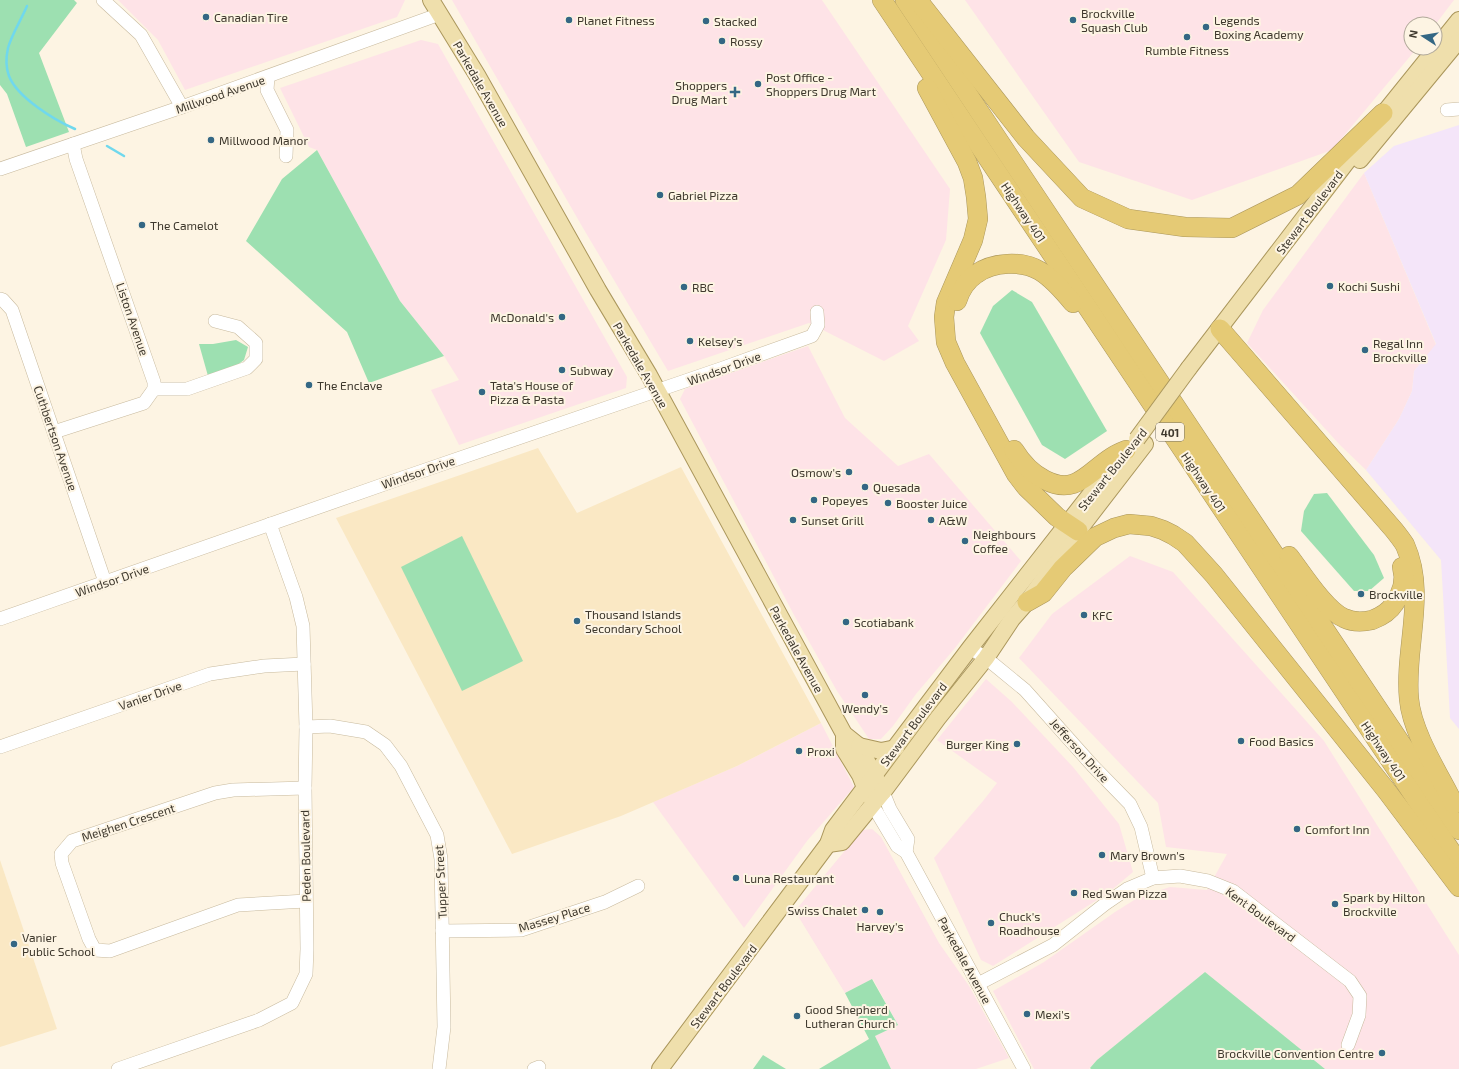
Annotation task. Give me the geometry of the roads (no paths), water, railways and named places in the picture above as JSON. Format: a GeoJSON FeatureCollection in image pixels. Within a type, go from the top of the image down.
{"type":"FeatureCollection","features":[{"type":"Feature","properties":{"kind":"highway"},"geometry":{"type":"LineString","coordinates":[[876,0],[935,101],[974,178],[978,219],[973,240],[946,303],[944,317],[946,342],[955,363],[1016,474],[1026,487],[1057,517],[1073,527]]}},
{"type":"Feature","properties":{"kind":"highway","name":"Highway 401"},"geometry":{"type":"LineString","coordinates":[[882,0],[1459,863]]}},
{"type":"Feature","properties":{"kind":"highway","name":"Highway 401"},"geometry":{"type":"LineString","coordinates":[[905,0],[1459,830]]}},
{"type":"Feature","properties":{"kind":"highway"},"geometry":{"type":"LineString","coordinates":[[918,0],[1026,138],[1082,198],[1128,219],[1185,227],[1232,228],[1298,195],[1383,113]]}},
{"type":"Feature","properties":{"kind":"highway"},"geometry":{"type":"LineString","coordinates":[[1136,444],[1112,456],[1086,478],[1074,484],[1061,486],[1050,483],[1029,470],[1018,455],[960,354],[955,340],[952,329],[955,309],[960,292],[975,274],[1000,264],[1021,265],[1040,270],[1066,294],[1141,398],[1167,426]]}},
{"type":"Feature","properties":{"kind":"highway"},"geometry":{"type":"LineString","coordinates":[[1220,337],[1374,522],[1396,552],[1404,573],[1402,590],[1397,600],[1386,613],[1367,621],[1348,619],[1337,614],[1327,605],[1255,512],[1238,500]]}},
{"type":"Feature","properties":{"kind":"highway"},"geometry":{"type":"LineString","coordinates":[[1220,337],[1394,530],[1404,544],[1410,562],[1415,591],[1408,668],[1409,700],[1413,719],[1421,740],[1459,812]]}},
{"type":"Feature","properties":{"kind":"highway"},"geometry":{"type":"LineString","coordinates":[[1027,602],[1043,593],[1063,568],[1095,538],[1114,528],[1128,524],[1151,526],[1163,530],[1185,543],[1214,575],[1386,790],[1459,887]]}},
{"type":"Feature","properties":{"kind":"main road","name":"Parkedale Avenue"},"geometry":{"type":"LineString","coordinates":[[431,0],[477,75],[598,290],[657,391],[844,734],[859,746],[875,775],[877,798]]}},
{"type":"Feature","properties":{"kind":"main road","name":"Stewart Boulevard"},"geometry":{"type":"LineString","coordinates":[[1220,337],[1383,113],[1459,20]]}},
{"type":"Feature","properties":{"kind":"main road","name":"Stewart Boulevard"},"geometry":{"type":"LineString","coordinates":[[660,1069],[828,844],[833,830],[970,648],[1073,527],[1136,444],[1362,157],[1459,40]]}},
{"type":"Feature","properties":{"kind":"main road","name":"Stewart Boulevard"},"geometry":{"type":"LineString","coordinates":[[828,844],[842,842],[986,658],[1012,619],[1027,602],[1073,527]]}},
{"type":"Feature","properties":{"kind":"main road","name":"Parkedale Avenue"},"geometry":{"type":"LineString","coordinates":[[844,734],[844,749],[860,775],[865,788],[877,798]]}},
{"type":"Feature","properties":{"kind":"main road"},"geometry":{"type":"LineString","coordinates":[[859,746],[881,751],[896,748]]}},
{"type":"Feature","properties":{"kind":"street"},"geometry":{"type":"LineString","coordinates":[[103,0],[141,35],[182,107]]}},
{"type":"Feature","properties":{"kind":"street","name":"Millwood Avenue"},"geometry":{"type":"LineString","coordinates":[[0,169],[268,77],[440,14]]}},
{"type":"Feature","properties":{"kind":"street"},"geometry":{"type":"LineString","coordinates":[[268,77],[267,90],[287,130],[286,156]]}},
{"type":"Feature","properties":{"kind":"street","name":"Liston Avenue"},"geometry":{"type":"LineString","coordinates":[[73,144],[76,159],[154,382],[154,389]]}},
{"type":"Feature","properties":{"kind":"street","name":"Cuthbertson Avenue"},"geometry":{"type":"LineString","coordinates":[[0,299],[3,300],[12,310],[105,582]]}},
{"type":"Feature","properties":{"kind":"street","name":"Windsor Drive"},"geometry":{"type":"LineString","coordinates":[[0,619],[399,478],[657,391],[812,336],[818,325],[817,312]]}},
{"type":"Feature","properties":{"kind":"street"},"geometry":{"type":"LineString","coordinates":[[54,432],[144,403],[154,389],[187,389],[247,368],[256,358],[256,343],[238,327],[216,321]]}},
{"type":"Feature","properties":{"kind":"street","name":"Peden Boulevard"},"geometry":{"type":"LineString","coordinates":[[123,1068],[259,1020],[292,1003],[306,974],[306,727],[303,626],[296,597],[270,524]]}},
{"type":"Feature","properties":{"kind":"street","name":"Jefferson Drive"},"geometry":{"type":"LineString","coordinates":[[970,648],[986,658],[1025,690],[1092,765],[1130,804],[1141,827],[1153,878]]}},
{"type":"Feature","properties":{"kind":"street","name":"Vanier Drive"},"geometry":{"type":"LineString","coordinates":[[0,747],[210,674],[264,666],[304,664]]}},
{"type":"Feature","properties":{"kind":"street","name":"Tupper Street"},"geometry":{"type":"LineString","coordinates":[[306,727],[330,726],[366,732],[385,745],[400,766],[438,835],[441,860],[444,1026],[439,1069]]}},
{"type":"Feature","properties":{"kind":"street","name":"Meighen Crescent"},"geometry":{"type":"LineString","coordinates":[[305,788],[233,790],[215,793],[72,841],[60,854],[89,939],[95,950],[110,951],[238,905],[306,901]]}},
{"type":"Feature","properties":{"kind":"street","name":"Parkedale Avenue"},"geometry":{"type":"LineString","coordinates":[[877,798],[897,846],[906,852],[1024,1069]]}},
{"type":"Feature","properties":{"kind":"street","name":"Kent Boulevard"},"geometry":{"type":"LineString","coordinates":[[978,984],[1053,945],[1105,904],[1127,889],[1153,878],[1180,876],[1208,880],[1233,891],[1350,981],[1360,996],[1359,1015],[1348,1045]]}},
{"type":"Feature","properties":{"kind":"street","name":"Massey Place"},"geometry":{"type":"LineString","coordinates":[[442,930],[521,930],[605,902],[638,886]]}},
{"type":"Feature","properties":{"kind":"waterway"},"geometry":{"type":"LineString","coordinates":[[27,6],[8,48],[7,70],[9,76],[13,84],[28,100],[47,114],[75,129]]}},
{"type":"Feature","properties":{"kind":"waterway"},"geometry":{"type":"LineString","coordinates":[[107,146],[124,156]]}},
{"type":"Feature","properties":{"kind":"place","name":"Canadian Tire"},"geometry":{"type":"Point","coordinates":[206,17]}},
{"type":"Feature","properties":{"kind":"place","name":"Planet Fitness"},"geometry":{"type":"Point","coordinates":[569,20]}},
{"type":"Feature","properties":{"kind":"place","name":"Brockville Squash Club"},"geometry":{"type":"Point","coordinates":[1073,20]}},
{"type":"Feature","properties":{"kind":"place","name":"Stacked"},"geometry":{"type":"Point","coordinates":[706,21]}},
{"type":"Feature","properties":{"kind":"place","name":"Legends Boxing Academy"},"geometry":{"type":"Point","coordinates":[1206,27]}},
{"type":"Feature","properties":{"kind":"place","name":"Rumble Fitness"},"geometry":{"type":"Point","coordinates":[1187,37]}},
{"type":"Feature","properties":{"kind":"place","name":"Rossy"},"geometry":{"type":"Point","coordinates":[722,41]}},
{"type":"Feature","properties":{"kind":"place","name":"Post Office - Shoppers Drug Mart"},"geometry":{"type":"Point","coordinates":[758,84]}},
{"type":"Feature","properties":{"kind":"place","name":"Shoppers Drug Mart"},"geometry":{"type":"Point","coordinates":[735,92]}},
{"type":"Feature","properties":{"kind":"place","name":"Millwood Manor"},"geometry":{"type":"Point","coordinates":[211,140]}},
{"type":"Feature","properties":{"kind":"place","name":"Gabriel Pizza"},"geometry":{"type":"Point","coordinates":[660,195]}},
{"type":"Feature","properties":{"kind":"place","name":"The Camelot"},"geometry":{"type":"Point","coordinates":[142,225]}},
{"type":"Feature","properties":{"kind":"place","name":"Kochi Sushi"},"geometry":{"type":"Point","coordinates":[1330,286]}},
{"type":"Feature","properties":{"kind":"place","name":"RBC"},"geometry":{"type":"Point","coordinates":[684,287]}},
{"type":"Feature","properties":{"kind":"place","name":"McDonald's"},"geometry":{"type":"Point","coordinates":[562,317]}},
{"type":"Feature","properties":{"kind":"place","name":"Kelsey's"},"geometry":{"type":"Point","coordinates":[690,341]}},
{"type":"Feature","properties":{"kind":"place","name":"Regal Inn Brockville"},"geometry":{"type":"Point","coordinates":[1365,350]}},
{"type":"Feature","properties":{"kind":"place","name":"Subway"},"geometry":{"type":"Point","coordinates":[562,370]}},
{"type":"Feature","properties":{"kind":"place","name":"The Enclave"},"geometry":{"type":"Point","coordinates":[309,385]}},
{"type":"Feature","properties":{"kind":"place","name":"Tata's House of Pizza & Pasta"},"geometry":{"type":"Point","coordinates":[482,392]}},
{"type":"Feature","properties":{"kind":"place","name":"Osmow's"},"geometry":{"type":"Point","coordinates":[849,472]}},
{"type":"Feature","properties":{"kind":"place","name":"Quesada"},"geometry":{"type":"Point","coordinates":[865,487]}},
{"type":"Feature","properties":{"kind":"place","name":"Popeyes"},"geometry":{"type":"Point","coordinates":[814,500]}},
{"type":"Feature","properties":{"kind":"place","name":"Booster Juice"},"geometry":{"type":"Point","coordinates":[888,503]}},
{"type":"Feature","properties":{"kind":"place","name":"Sunset Grill"},"geometry":{"type":"Point","coordinates":[793,520]}},
{"type":"Feature","properties":{"kind":"place","name":"A&W"},"geometry":{"type":"Point","coordinates":[931,520]}},
{"type":"Feature","properties":{"kind":"place","name":"Neighbours Coffee"},"geometry":{"type":"Point","coordinates":[965,541]}},
{"type":"Feature","properties":{"kind":"place","name":"Brockville"},"geometry":{"type":"Point","coordinates":[1361,594]}},
{"type":"Feature","properties":{"kind":"place","name":"KFC"},"geometry":{"type":"Point","coordinates":[1084,615]}},
{"type":"Feature","properties":{"kind":"place","name":"Thousand Islands Secondary School"},"geometry":{"type":"Point","coordinates":[577,621]}},
{"type":"Feature","properties":{"kind":"place","name":"Scotiabank"},"geometry":{"type":"Point","coordinates":[846,622]}},
{"type":"Feature","properties":{"kind":"place","name":"Wendy's"},"geometry":{"type":"Point","coordinates":[865,695]}},
{"type":"Feature","properties":{"kind":"place","name":"Food Basics"},"geometry":{"type":"Point","coordinates":[1241,741]}},
{"type":"Feature","properties":{"kind":"place","name":"Burger King"},"geometry":{"type":"Point","coordinates":[1017,744]}},
{"type":"Feature","properties":{"kind":"place","name":"Proxi"},"geometry":{"type":"Point","coordinates":[799,751]}},
{"type":"Feature","properties":{"kind":"place","name":"Comfort Inn"},"geometry":{"type":"Point","coordinates":[1297,829]}},
{"type":"Feature","properties":{"kind":"place","name":"Mary Brown's"},"geometry":{"type":"Point","coordinates":[1102,855]}},
{"type":"Feature","properties":{"kind":"place","name":"Luna Restaurant"},"geometry":{"type":"Point","coordinates":[736,878]}},
{"type":"Feature","properties":{"kind":"place","name":"Red Swan Pizza"},"geometry":{"type":"Point","coordinates":[1074,893]}},
{"type":"Feature","properties":{"kind":"place","name":"Spark by Hilton Brockville"},"geometry":{"type":"Point","coordinates":[1335,904]}},
{"type":"Feature","properties":{"kind":"place","name":"Swiss Chalet"},"geometry":{"type":"Point","coordinates":[865,910]}},
{"type":"Feature","properties":{"kind":"place","name":"Harvey's"},"geometry":{"type":"Point","coordinates":[880,912]}},
{"type":"Feature","properties":{"kind":"place","name":"Chuck's Roadhouse"},"geometry":{"type":"Point","coordinates":[991,923]}},
{"type":"Feature","properties":{"kind":"place","name":"Vanier Public School"},"geometry":{"type":"Point","coordinates":[14,944]}},
{"type":"Feature","properties":{"kind":"place","name":"Mexi's"},"geometry":{"type":"Point","coordinates":[1027,1014]}},
{"type":"Feature","properties":{"kind":"place","name":"Good Shepherd Lutheran Church"},"geometry":{"type":"Point","coordinates":[797,1016]}},
{"type":"Feature","properties":{"kind":"place","name":"Brockville Convention Centre"},"geometry":{"type":"Point","coordinates":[1382,1053]}}]}
